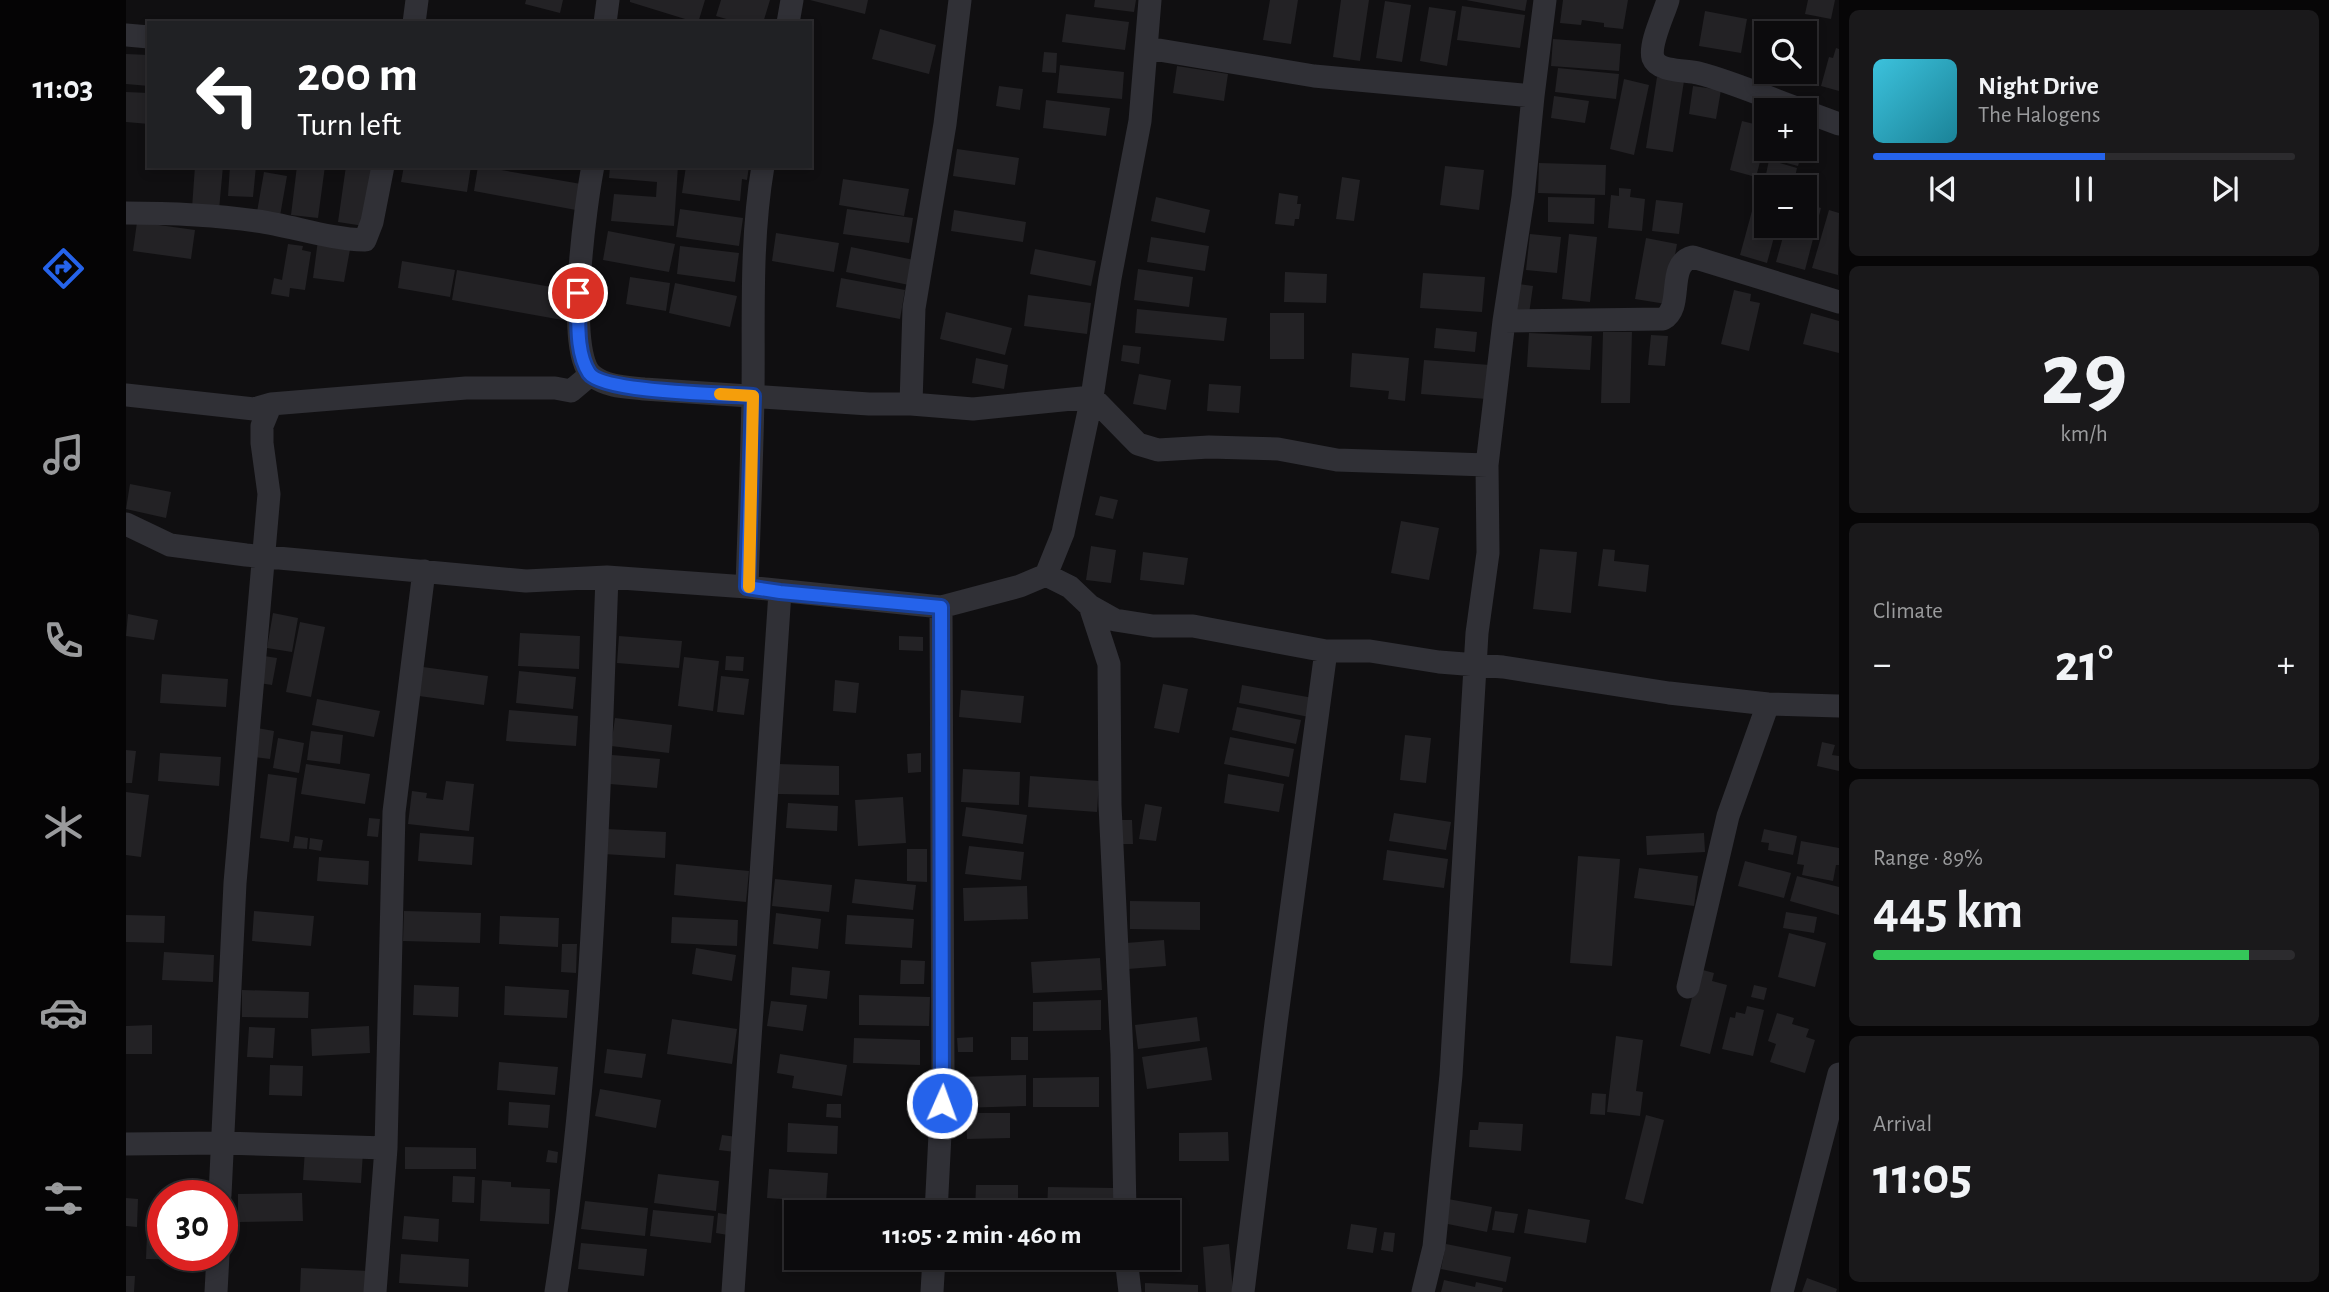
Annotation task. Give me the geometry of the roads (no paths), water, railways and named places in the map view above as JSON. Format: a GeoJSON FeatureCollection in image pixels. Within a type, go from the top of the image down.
{"type":"FeatureCollection","features":[{"type":"Feature","properties":{"kind":"street"},"geometry":{"type":"LineString","coordinates":[[414,21],[417,0]]}},
{"type":"Feature","properties":{"kind":"street"},"geometry":{"type":"LineString","coordinates":[[605,21],[608,0]]}},
{"type":"Feature","properties":{"kind":"street"},"geometry":{"type":"LineString","coordinates":[[788,21],[792,0]]}},
{"type":"Feature","properties":{"kind":"street"},"geometry":{"type":"LineString","coordinates":[[911,404],[914,308],[945,124],[960,0]]}},
{"type":"Feature","properties":{"kind":"street"},"geometry":{"type":"LineString","coordinates":[[126,524],[170,545],[262,556],[526,581],[607,577],[747,587],[941,607],[1020,586],[1046,575],[1063,533],[1092,397],[1110,278],[1140,121],[1150,0]]}},
{"type":"Feature","properties":{"kind":"street"},"geometry":{"type":"LineString","coordinates":[[1423,1292],[1434,1247],[1451,1075],[1479,615],[1488,553],[1487,465],[1504,321],[1523,197],[1545,0]]}},
{"type":"Feature","properties":{"kind":"street"},"geometry":{"type":"LineString","coordinates":[[1668,0],[1652,55],[1656,62],[1663,67],[1699,74],[1766,98]]}},
{"type":"Feature","properties":{"kind":"street"},"geometry":{"type":"LineString","coordinates":[[126,35],[147,37]]}},
{"type":"Feature","properties":{"kind":"street"},"geometry":{"type":"LineString","coordinates":[[1147,48],[1314,76],[1533,96]]}},
{"type":"Feature","properties":{"kind":"street"},"geometry":{"type":"LineString","coordinates":[[1817,116],[1839,124]]}},
{"type":"Feature","properties":{"kind":"street"},"geometry":{"type":"LineString","coordinates":[[126,213],[172,213],[259,221],[345,239],[365,240],[372,222],[383,168]]}},
{"type":"Feature","properties":{"kind":"street"},"geometry":{"type":"LineString","coordinates":[[593,168],[587,195],[578,293],[581,354],[590,375],[608,384],[645,389],[973,409],[1092,397]]}},
{"type":"Feature","properties":{"kind":"street"},"geometry":{"type":"LineString","coordinates":[[747,587],[753,396],[752,269],[755,212],[762,168]]}},
{"type":"Feature","properties":{"kind":"street"},"geometry":{"type":"LineString","coordinates":[[1504,321],[1663,319],[1668,316],[1672,307],[1680,264],[1693,257],[1839,302]]}},
{"type":"Feature","properties":{"kind":"street"},"geometry":{"type":"LineString","coordinates":[[126,395],[254,409],[271,404],[466,388],[555,388],[571,391],[590,375]]}},
{"type":"Feature","properties":{"kind":"street"},"geometry":{"type":"LineString","coordinates":[[1092,397],[1138,444],[1158,450],[1209,447],[1279,449],[1337,460],[1487,465]]}},
{"type":"Feature","properties":{"kind":"street"},"geometry":{"type":"LineString","coordinates":[[221,1180],[235,883],[269,494],[262,426],[271,404]]}},
{"type":"Feature","properties":{"kind":"street"},"geometry":{"type":"LineString","coordinates":[[376,1292],[386,1148],[394,812],[424,571]]}},
{"type":"Feature","properties":{"kind":"street"},"geometry":{"type":"LineString","coordinates":[[1046,575],[1070,587],[1090,606],[1115,620],[1153,626],[1193,626],[1326,651],[1370,652],[1439,662],[1476,664],[1669,693],[1768,704],[1839,706]]}},
{"type":"Feature","properties":{"kind":"street"},"geometry":{"type":"LineString","coordinates":[[556,1292],[568,1214],[589,994],[607,577]]}},
{"type":"Feature","properties":{"kind":"street"},"geometry":{"type":"LineString","coordinates":[[733,1292],[780,592]]}},
{"type":"Feature","properties":{"kind":"street"},"geometry":{"type":"LineString","coordinates":[[1090,606],[1109,664],[1110,805],[1122,1054],[1125,1200]]}},
{"type":"Feature","properties":{"kind":"street"},"geometry":{"type":"LineString","coordinates":[[937,1200],[943,1075],[941,607]]}},
{"type":"Feature","properties":{"kind":"street"},"geometry":{"type":"LineString","coordinates":[[1243,1292],[1326,651]]}},
{"type":"Feature","properties":{"kind":"street"},"geometry":{"type":"LineString","coordinates":[[1688,986],[1728,816],[1768,704]]}},
{"type":"Feature","properties":{"kind":"street"},"geometry":{"type":"LineString","coordinates":[[1782,1292],[1839,1074]]}},
{"type":"Feature","properties":{"kind":"street"},"geometry":{"type":"LineString","coordinates":[[126,1143],[386,1148]]}},
{"type":"Feature","properties":{"kind":"street"},"geometry":{"type":"LineString","coordinates":[[932,1292],[933,1270]]}},
{"type":"Feature","properties":{"kind":"street"},"geometry":{"type":"LineString","coordinates":[[1127,1270],[1130,1292]]}},
{"type":"Feature","properties":{"kind":"street"},"geometry":{"type":"LineString","coordinates":[[216,1292],[217,1271]]}}]}
